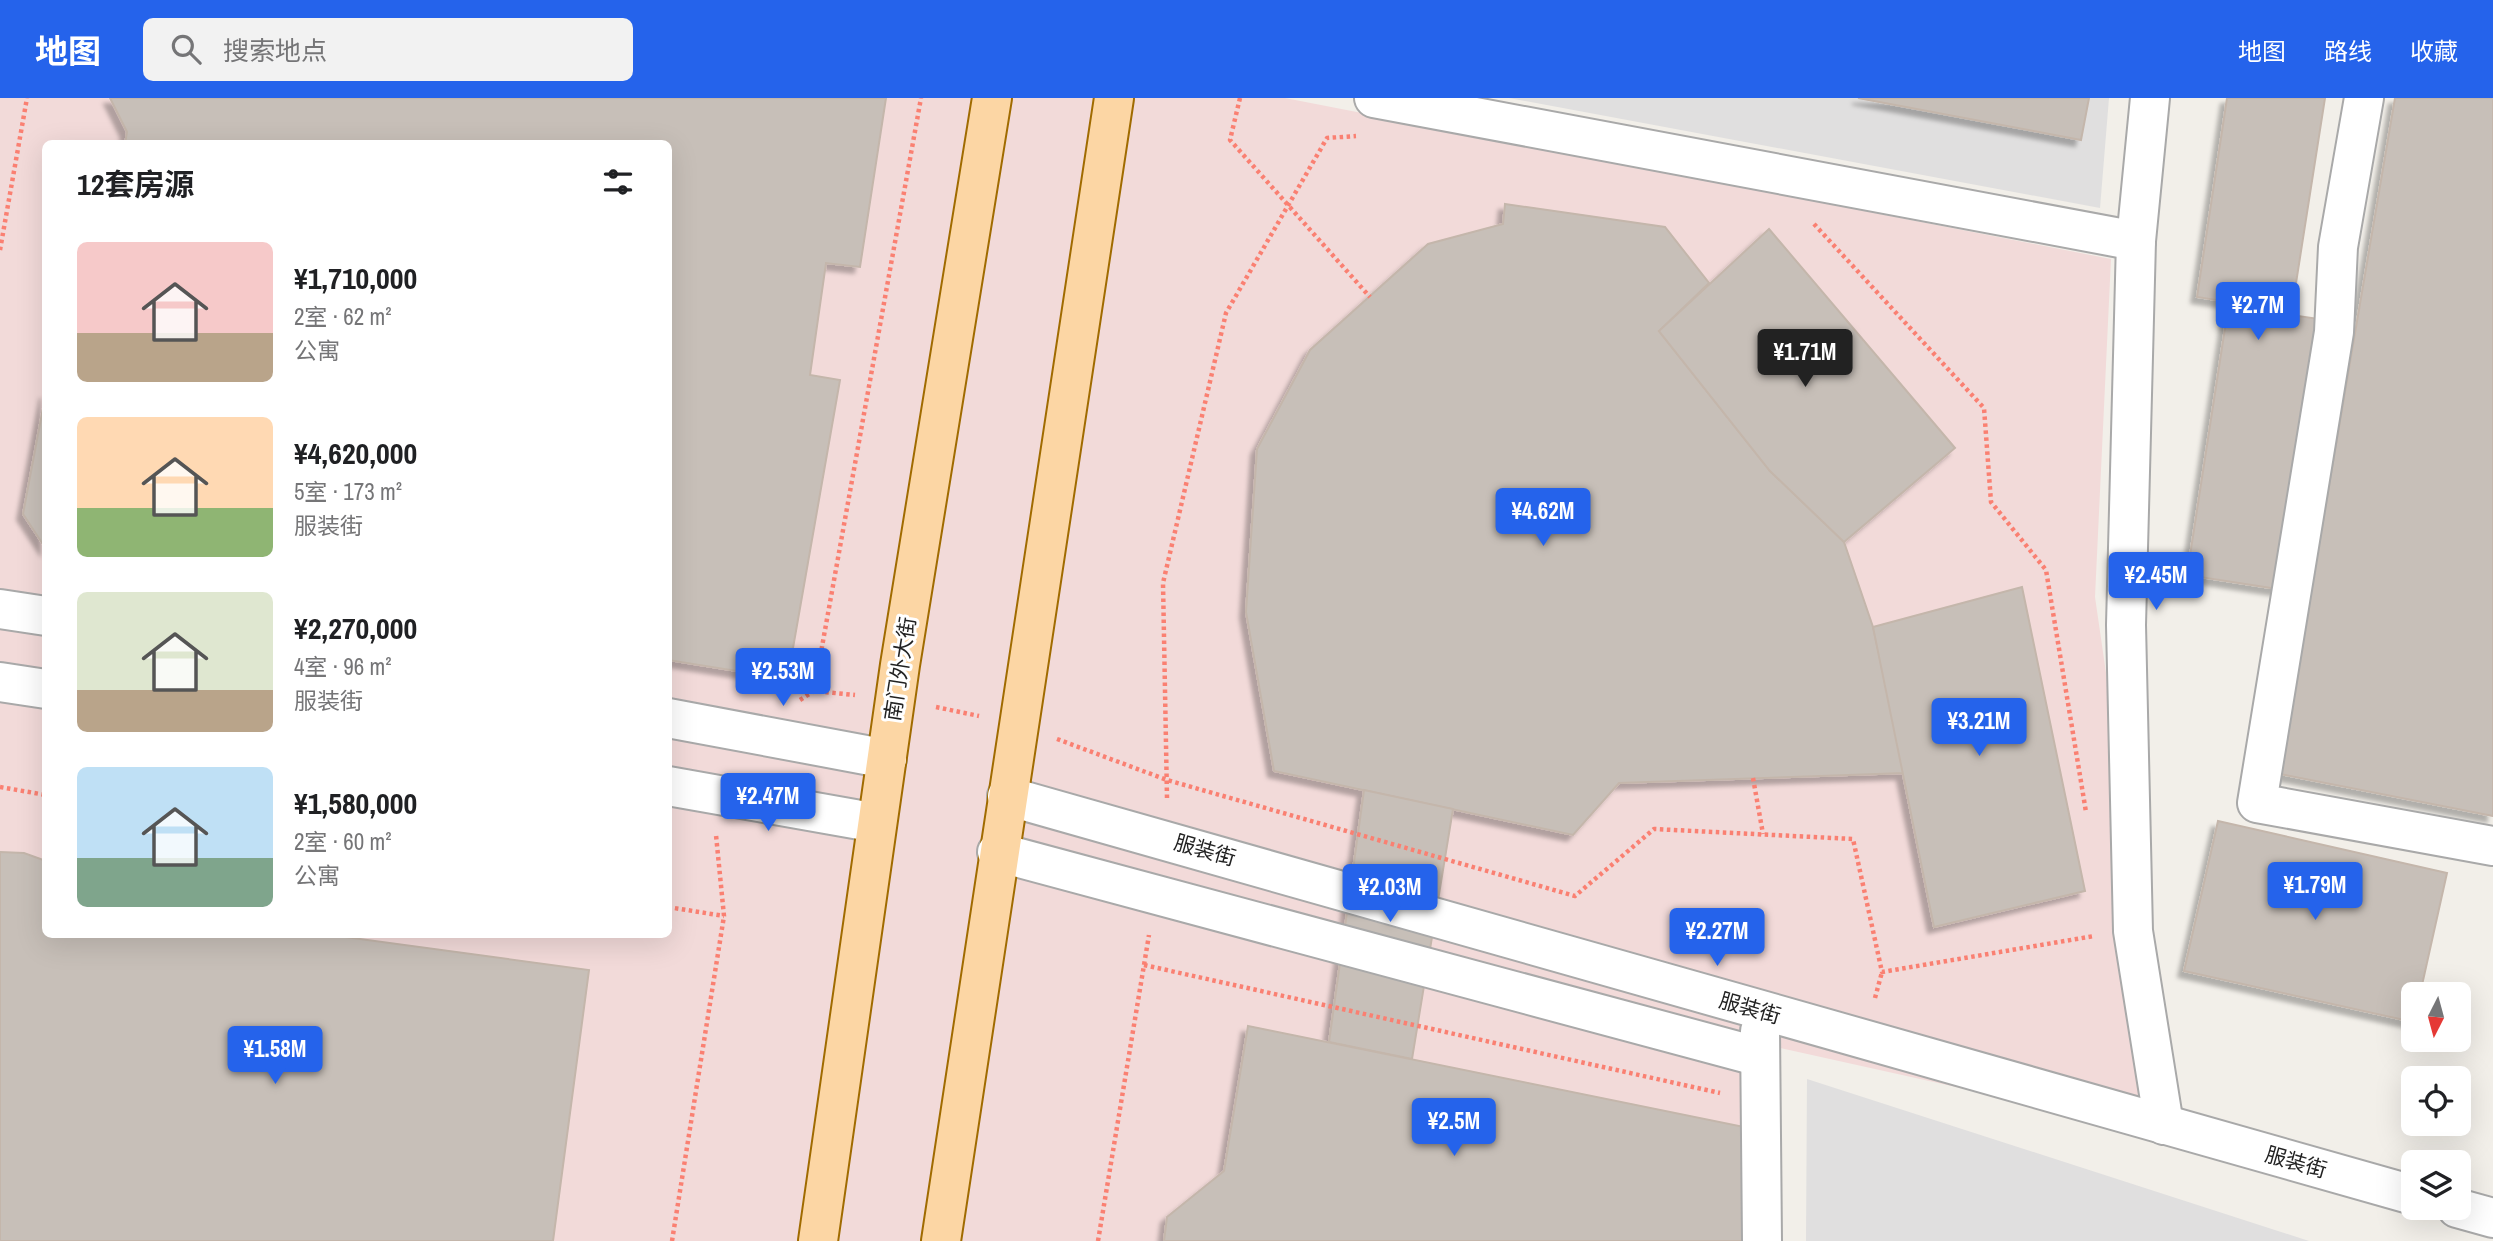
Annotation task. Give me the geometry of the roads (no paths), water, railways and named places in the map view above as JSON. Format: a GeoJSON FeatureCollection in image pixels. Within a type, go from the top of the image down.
{"type":"FeatureCollection","features":[{"type":"Feature","properties":{"kind":"main road","name":"南门外大街"},"geometry":{"type":"LineString","coordinates":[[818,1241],[877,823],[992,98]]}},
{"type":"Feature","properties":{"kind":"main road"},"geometry":{"type":"LineString","coordinates":[[941,1241],[997,852],[1114,98]]}},
{"type":"Feature","properties":{"kind":"street"},"geometry":{"type":"LineString","coordinates":[[1374,98],[1429,103],[2136,241]]}},
{"type":"Feature","properties":{"kind":"street"},"geometry":{"type":"LineString","coordinates":[[2150,98],[2136,241],[2126,625],[2133,931],[2164,1125]]}},
{"type":"Feature","properties":{"kind":"street"},"geometry":{"type":"LineString","coordinates":[[2364,98],[2338,247],[2334,332],[2257,803],[2493,846]]}},
{"type":"Feature","properties":{"kind":"street"},"geometry":{"type":"LineString","coordinates":[[0,609],[42,615]]}},
{"type":"Feature","properties":{"kind":"street"},"geometry":{"type":"LineString","coordinates":[[0,682],[42,688]]}},
{"type":"Feature","properties":{"kind":"street"},"geometry":{"type":"LineString","coordinates":[[672,719],[750,731],[887,759]]}},
{"type":"Feature","properties":{"kind":"street"},"geometry":{"type":"LineString","coordinates":[[672,787],[877,823]]}},
{"type":"Feature","properties":{"kind":"street","name":"服装街"},"geometry":{"type":"LineString","coordinates":[[1007,796],[2401,1192]]}},
{"type":"Feature","properties":{"kind":"street"},"geometry":{"type":"LineString","coordinates":[[997,852],[1760,1057]]}},
{"type":"Feature","properties":{"kind":"street"},"geometry":{"type":"LineString","coordinates":[[1760,1011],[1762,1241]]}},
{"type":"Feature","properties":{"kind":"street"},"geometry":{"type":"LineString","coordinates":[[2471,1212],[2493,1218]]}}]}
